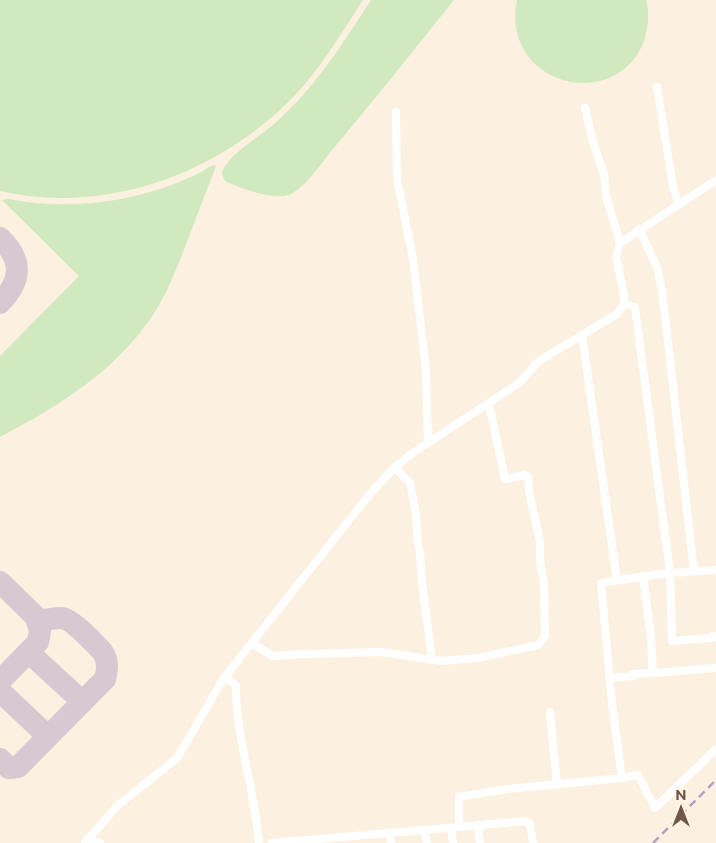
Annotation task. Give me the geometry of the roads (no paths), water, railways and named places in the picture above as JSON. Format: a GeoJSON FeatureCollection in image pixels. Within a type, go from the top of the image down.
{"type":"FeatureCollection","features":[{"type":"Feature","properties":{"kind":"street"},"geometry":{"type":"LineString","coordinates":[[657,87],[673,186],[678,204]]}},
{"type":"Feature","properties":{"kind":"street"},"geometry":{"type":"LineString","coordinates":[[86,842],[118,806],[177,758],[226,676],[369,495],[395,468],[411,454],[519,383],[539,361],[617,314],[624,304],[624,294],[616,257],[620,242],[606,196],[604,174],[593,142],[585,108]]}},
{"type":"Feature","properties":{"kind":"street"},"geometry":{"type":"LineString","coordinates":[[396,112],[397,178],[414,268],[426,371],[428,443]]}},
{"type":"Feature","properties":{"kind":"street"},"geometry":{"type":"LineString","coordinates":[[620,242],[716,180]]}},
{"type":"Feature","properties":{"kind":"street"},"geometry":{"type":"LineString","coordinates":[[639,230],[657,267],[662,290],[694,571]]}},
{"type":"Feature","properties":{"kind":"street"},"geometry":{"type":"LineString","coordinates":[[624,304],[636,307],[670,573],[672,641],[713,638],[713,636],[716,636]]}},
{"type":"Feature","properties":{"kind":"street"},"geometry":{"type":"LineString","coordinates":[[582,335],[618,580]]}},
{"type":"Feature","properties":{"kind":"street"},"geometry":{"type":"LineString","coordinates":[[252,643],[273,656],[382,652],[441,661],[478,658],[538,645],[545,636],[544,584],[540,561],[540,542],[529,491],[528,477],[525,475],[505,479],[488,404]]}},
{"type":"Feature","properties":{"kind":"street"},"geometry":{"type":"LineString","coordinates":[[395,468],[410,483],[414,498],[432,660]]}},
{"type":"Feature","properties":{"kind":"street"},"geometry":{"type":"LineString","coordinates":[[622,778],[609,678],[601,583],[643,576],[716,570]]}},
{"type":"Feature","properties":{"kind":"street"},"geometry":{"type":"LineString","coordinates":[[643,576],[651,638],[653,673]]}},
{"type":"Feature","properties":{"kind":"street"},"geometry":{"type":"LineString","coordinates":[[609,678],[632,676],[632,674],[716,668]]}},
{"type":"Feature","properties":{"kind":"street"},"geometry":{"type":"LineString","coordinates":[[226,676],[236,686],[237,716],[242,751],[254,800],[259,843]]}},
{"type":"Feature","properties":{"kind":"street"},"geometry":{"type":"LineString","coordinates":[[550,712],[556,785]]}},
{"type":"Feature","properties":{"kind":"street"},"geometry":{"type":"LineString","coordinates":[[453,843],[459,797],[638,775],[655,808],[716,749]]}},
{"type":"Feature","properties":{"kind":"street"},"geometry":{"type":"LineString","coordinates":[[272,843],[353,840],[389,833],[528,822],[533,843]]}},
{"type":"Feature","properties":{"kind":"street"},"geometry":{"type":"LineString","coordinates":[[478,825],[480,843]]}},
{"type":"Feature","properties":{"kind":"street"},"geometry":{"type":"LineString","coordinates":[[424,830],[427,843]]}},
{"type":"Feature","properties":{"kind":"street"},"geometry":{"type":"LineString","coordinates":[[389,833],[391,843]]}},
{"type":"Feature","properties":{"kind":"street"},"geometry":{"type":"LineString","coordinates":[[86,842],[100,843]]}},
{"type":"Feature","properties":{"kind":"railway"},"geometry":{"type":"LineString","coordinates":[[653,843],[716,780]]}}]}
